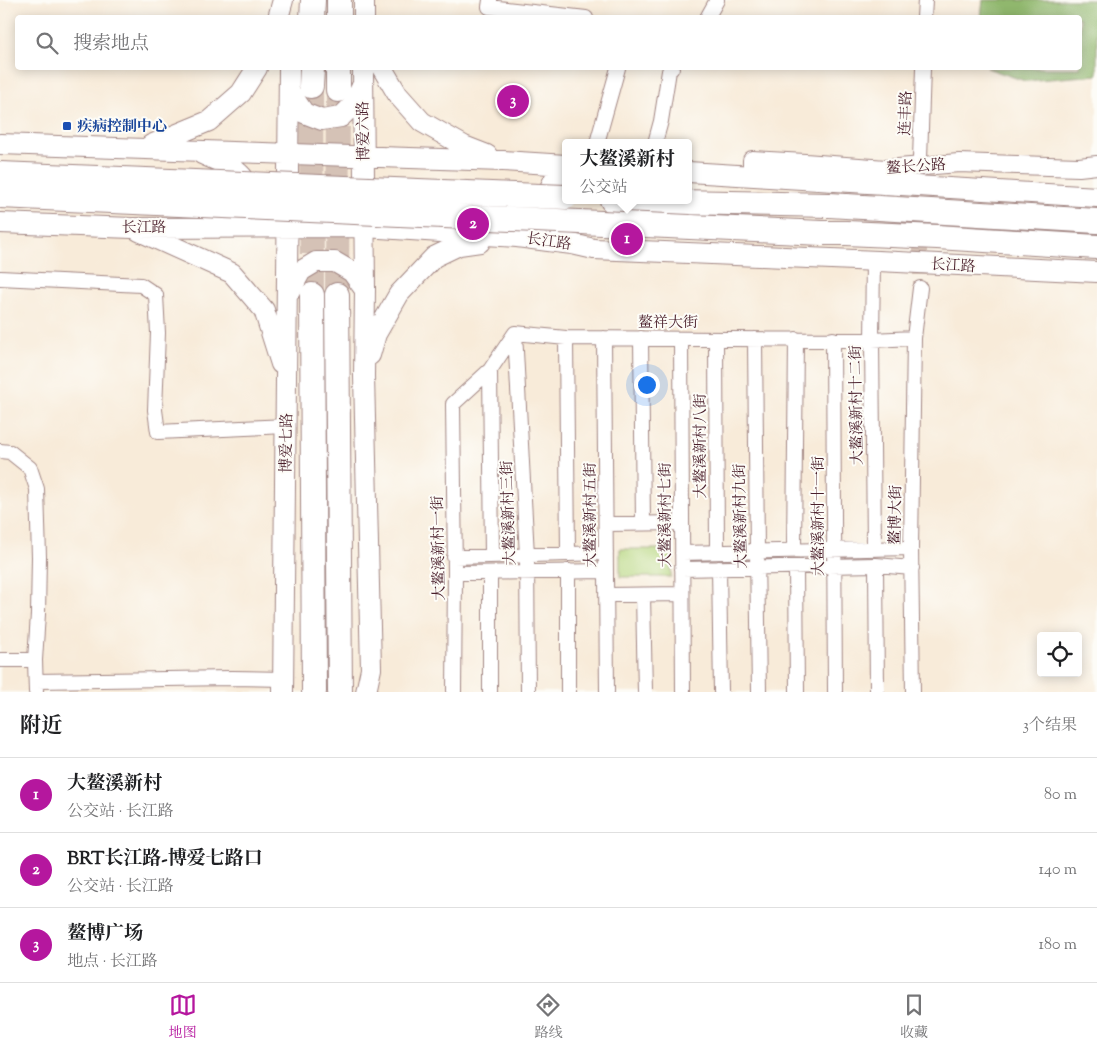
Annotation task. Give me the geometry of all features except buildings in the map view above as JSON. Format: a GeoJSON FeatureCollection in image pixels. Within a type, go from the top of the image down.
{"type":"FeatureCollection","features":[{"type":"Feature","properties":{"kind":"highway"},"geometry":{"type":"LineString","coordinates":[[312,15],[313,0]]}},
{"type":"Feature","properties":{"kind":"highway"},"geometry":{"type":"LineString","coordinates":[[339,0],[339,15]]}},
{"type":"Feature","properties":{"kind":"highway"},"geometry":{"type":"LineString","coordinates":[[0,174],[562,197]]}},
{"type":"Feature","properties":{"kind":"highway","name":"长江路"},"geometry":{"type":"LineString","coordinates":[[0,196],[846,233],[1097,247]]}},
{"type":"Feature","properties":{"kind":"highway"},"geometry":{"type":"LineString","coordinates":[[692,203],[829,205],[1097,221]]}},
{"type":"Feature","properties":{"kind":"highway","name":"博爱七路"},"geometry":{"type":"LineString","coordinates":[[312,295],[314,692]]}},
{"type":"Feature","properties":{"kind":"highway"},"geometry":{"type":"LineString","coordinates":[[337,295],[340,692]]}},
{"type":"Feature","properties":{"kind":"main road"},"geometry":{"type":"LineString","coordinates":[[279,15],[283,0]]}},
{"type":"Feature","properties":{"kind":"main road"},"geometry":{"type":"LineString","coordinates":[[288,0],[288,15]]}},
{"type":"Feature","properties":{"kind":"main road"},"geometry":{"type":"LineString","coordinates":[[144,148],[209,121],[241,93],[256,70]]}},
{"type":"Feature","properties":{"kind":"main road"},"geometry":{"type":"LineString","coordinates":[[291,70],[304,81],[304,113],[322,120],[341,117],[353,104],[362,77]]}},
{"type":"Feature","properties":{"kind":"main road"},"geometry":{"type":"LineString","coordinates":[[383,70],[398,96],[422,122],[464,146],[503,161]]}},
{"type":"Feature","properties":{"kind":"main road","name":"博爱六路"},"geometry":{"type":"LineString","coordinates":[[362,77],[365,228]]}},
{"type":"Feature","properties":{"kind":"main road"},"geometry":{"type":"LineString","coordinates":[[289,153],[304,81]]}},
{"type":"Feature","properties":{"kind":"main road"},"geometry":{"type":"LineString","coordinates":[[0,144],[289,153],[562,165]]}},
{"type":"Feature","properties":{"kind":"main road"},"geometry":{"type":"LineString","coordinates":[[182,228],[238,216],[249,191],[243,176],[229,166],[191,150]]}},
{"type":"Feature","properties":{"kind":"main road","name":"博爱七路"},"geometry":{"type":"LineString","coordinates":[[284,686],[289,153]]}},
{"type":"Feature","properties":{"kind":"main road"},"geometry":{"type":"LineString","coordinates":[[692,172],[1097,197]]}},
{"type":"Feature","properties":{"kind":"main road"},"geometry":{"type":"LineString","coordinates":[[562,174],[556,176],[550,188],[548,222],[572,244]]}},
{"type":"Feature","properties":{"kind":"main road"},"geometry":{"type":"LineString","coordinates":[[925,211],[1041,194]]}},
{"type":"Feature","properties":{"kind":"main road","name":"长江路"},"geometry":{"type":"LineString","coordinates":[[0,223],[132,228],[365,228],[517,237],[572,244],[594,249],[1097,272]]}},
{"type":"Feature","properties":{"kind":"main road"},"geometry":{"type":"LineString","coordinates":[[132,228],[232,273],[264,310],[286,380]]}},
{"type":"Feature","properties":{"kind":"main road"},"geometry":{"type":"LineString","coordinates":[[365,228],[364,376],[371,669],[366,692]]}},
{"type":"Feature","properties":{"kind":"main road"},"geometry":{"type":"LineString","coordinates":[[846,233],[960,265]]}},
{"type":"Feature","properties":{"kind":"main road"},"geometry":{"type":"LineString","coordinates":[[364,376],[376,334],[399,294],[434,258],[459,245],[517,237]]}},
{"type":"Feature","properties":{"kind":"main road"},"geometry":{"type":"LineString","coordinates":[[288,296],[300,272],[316,262],[335,262],[352,272],[365,290]]}},
{"type":"Feature","properties":{"kind":"street"},"geometry":{"type":"LineString","coordinates":[[490,0],[489,7],[560,15]]}},
{"type":"Feature","properties":{"kind":"street"},"geometry":{"type":"LineString","coordinates":[[709,15],[717,0]]}},
{"type":"Feature","properties":{"kind":"street"},"geometry":{"type":"LineString","coordinates":[[924,15],[925,0]]}},
{"type":"Feature","properties":{"kind":"street"},"geometry":{"type":"LineString","coordinates":[[598,139],[617,70]]}},
{"type":"Feature","properties":{"kind":"street"},"geometry":{"type":"LineString","coordinates":[[656,139],[670,70]]}},
{"type":"Feature","properties":{"kind":"street","name":"连丰路"},"geometry":{"type":"LineString","coordinates":[[920,159],[923,70]]}},
{"type":"Feature","properties":{"kind":"street","name":"鳌长公路"},"geometry":{"type":"LineString","coordinates":[[752,176],[752,160],[805,162],[886,169],[959,163],[1078,167],[1097,165]]}},
{"type":"Feature","properties":{"kind":"street","name":"大鳌溪新村十二街"},"geometry":{"type":"LineString","coordinates":[[873,261],[874,548]]}},
{"type":"Feature","properties":{"kind":"street"},"geometry":{"type":"LineString","coordinates":[[0,278],[141,285],[156,295],[158,333],[155,410],[158,432],[286,426]]}},
{"type":"Feature","properties":{"kind":"street"},"geometry":{"type":"LineString","coordinates":[[914,338],[920,288]]}},
{"type":"Feature","properties":{"kind":"street"},"geometry":{"type":"LineString","coordinates":[[492,556],[490,370],[515,333]]}},
{"type":"Feature","properties":{"kind":"street","name":"鳌祥大街"},"geometry":{"type":"LineString","coordinates":[[515,333],[566,338],[872,340],[914,338]]}},
{"type":"Feature","properties":{"kind":"street","name":"大鳌溪新村三街"},"geometry":{"type":"LineString","coordinates":[[515,333],[527,555],[528,692]]}},
{"type":"Feature","properties":{"kind":"street","name":"大鳌溪新村五街"},"geometry":{"type":"LineString","coordinates":[[566,338],[568,554]]}},
{"type":"Feature","properties":{"kind":"street","name":"大鳌溪新村五街"},"geometry":{"type":"LineString","coordinates":[[604,338],[607,692]]}},
{"type":"Feature","properties":{"kind":"street"},"geometry":{"type":"LineString","coordinates":[[641,338],[643,523]]}},
{"type":"Feature","properties":{"kind":"street","name":"鳌博大街"},"geometry":{"type":"LineString","coordinates":[[913,692],[911,548],[914,338]]}},
{"type":"Feature","properties":{"kind":"street","name":"大鳌溪新村七街"},"geometry":{"type":"LineString","coordinates":[[681,339],[683,692]]}},
{"type":"Feature","properties":{"kind":"street","name":"大鳌溪新村八街"},"geometry":{"type":"LineString","coordinates":[[716,339],[717,552]]}},
{"type":"Feature","properties":{"kind":"street","name":"大鳌溪新村九街"},"geometry":{"type":"LineString","coordinates":[[755,339],[759,692]]}},
{"type":"Feature","properties":{"kind":"street"},"geometry":{"type":"LineString","coordinates":[[794,550],[796,339]]}},
{"type":"Feature","properties":{"kind":"street","name":"大鳌溪新村十一街"},"geometry":{"type":"LineString","coordinates":[[833,339],[836,692]]}},
{"type":"Feature","properties":{"kind":"street","name":"大鳌溪新村一街"},"geometry":{"type":"LineString","coordinates":[[454,692],[454,404],[490,370]]}},
{"type":"Feature","properties":{"kind":"street"},"geometry":{"type":"LineString","coordinates":[[0,451],[10,452],[30,468],[37,489],[39,557],[35,660],[36,686],[176,679],[284,686]]}},
{"type":"Feature","properties":{"kind":"street"},"geometry":{"type":"LineString","coordinates":[[606,524],[682,523]]}},
{"type":"Feature","properties":{"kind":"street"},"geometry":{"type":"LineString","coordinates":[[682,553],[911,548]]}},
{"type":"Feature","properties":{"kind":"street"},"geometry":{"type":"LineString","coordinates":[[454,557],[606,553]]}},
{"type":"Feature","properties":{"kind":"street"},"geometry":{"type":"LineString","coordinates":[[682,569],[834,566],[912,568]]}},
{"type":"Feature","properties":{"kind":"street"},"geometry":{"type":"LineString","coordinates":[[876,566],[877,692]]}},
{"type":"Feature","properties":{"kind":"street"},"geometry":{"type":"LineString","coordinates":[[796,567],[797,692]]}},
{"type":"Feature","properties":{"kind":"street"},"geometry":{"type":"LineString","coordinates":[[719,568],[721,692]]}},
{"type":"Feature","properties":{"kind":"street"},"geometry":{"type":"LineString","coordinates":[[455,573],[606,570]]}},
{"type":"Feature","properties":{"kind":"street"},"geometry":{"type":"LineString","coordinates":[[568,571],[568,692]]}},
{"type":"Feature","properties":{"kind":"street"},"geometry":{"type":"LineString","coordinates":[[490,573],[490,692]]}},
{"type":"Feature","properties":{"kind":"street"},"geometry":{"type":"LineString","coordinates":[[606,595],[682,594]]}},
{"type":"Feature","properties":{"kind":"street"},"geometry":{"type":"LineString","coordinates":[[644,595],[644,692]]}},
{"type":"Feature","properties":{"kind":"street"},"geometry":{"type":"LineString","coordinates":[[0,660],[35,660]]}},
{"type":"Feature","properties":{"kind":"street"},"geometry":{"type":"LineString","coordinates":[[371,669],[376,692]]}},
{"type":"Feature","properties":{"kind":"green space"},"geometry":{"type":"Polygon","coordinates":[[[983,0],[1097,0],[1097,75],[1025,81],[993,70],[1082,70],[1082,15],[981,15],[983,0]]]}},
{"type":"Feature","properties":{"kind":"green space"},"geometry":{"type":"Polygon","coordinates":[[[620,549],[671,549],[671,577],[620,577],[620,549]]]}},
{"type":"Feature","properties":{"kind":"tunnel"},"geometry":{"type":"LineString","coordinates":[[311,86],[312,295]]}},
{"type":"Feature","properties":{"kind":"tunnel"},"geometry":{"type":"LineString","coordinates":[[337,295],[338,90]]}},
{"type":"Feature","properties":{"kind":"tunnel"},"geometry":{"type":"LineString","coordinates":[[920,177],[920,288]]}},
{"type":"Feature","properties":{"kind":"place","name":"鳌博广场"},"geometry":{"type":"Point","coordinates":[513,101]}},
{"type":"Feature","properties":{"kind":"place","name":"疾病控制中心"},"geometry":{"type":"Point","coordinates":[67,126]}},
{"type":"Feature","properties":{"kind":"place","name":"BRT长江路-博爱七路口"},"geometry":{"type":"Point","coordinates":[473,224]}},
{"type":"Feature","properties":{"kind":"place","name":"大鳌溪新村"},"geometry":{"type":"Point","coordinates":[627,239]}}]}
